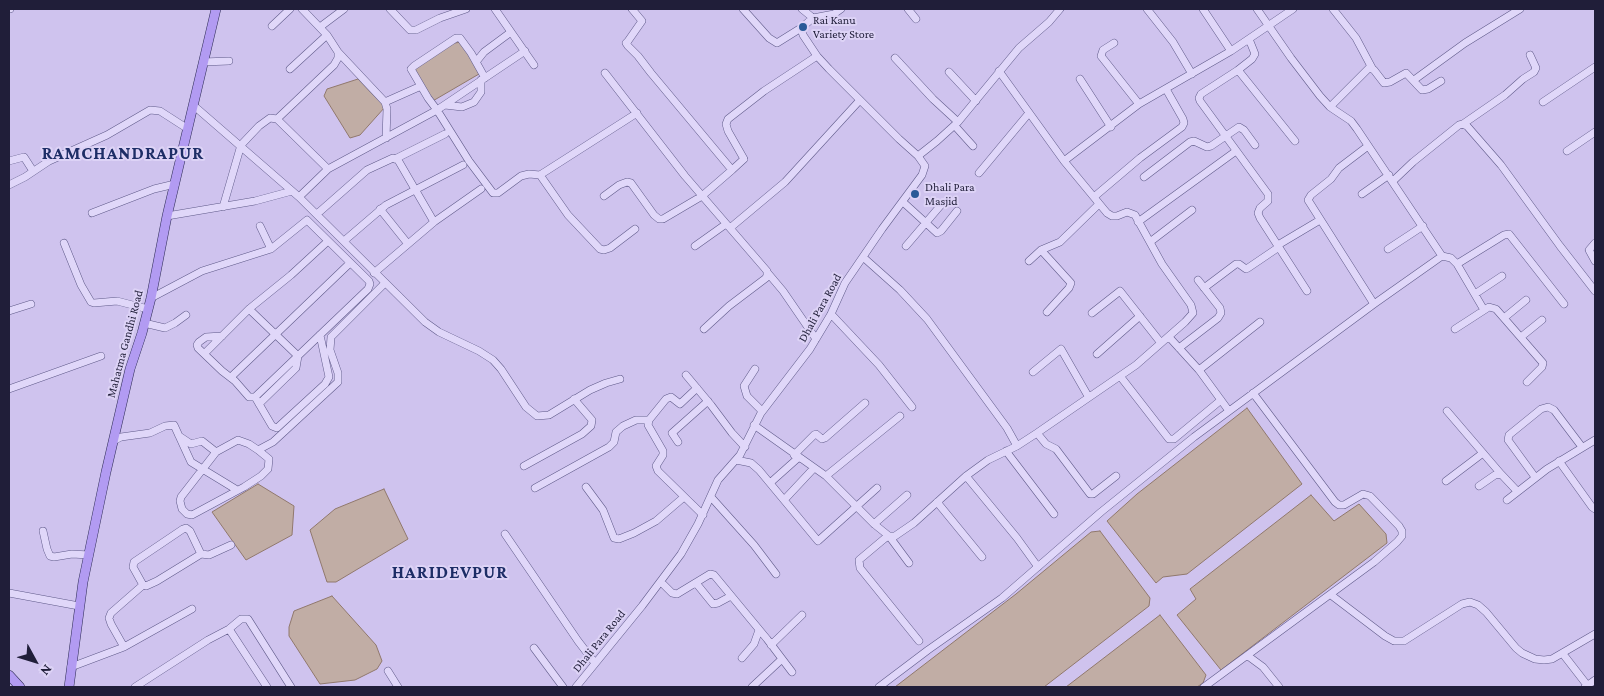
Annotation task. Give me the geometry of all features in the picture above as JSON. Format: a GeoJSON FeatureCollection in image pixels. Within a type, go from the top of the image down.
{"type":"FeatureCollection","features":[{"type":"Feature","properties":{"kind":"main road","name":"Mahatma Gandhi Road"},"geometry":{"type":"LineString","coordinates":[[69,687],[89,555],[113,440],[130,368],[151,298],[167,216],[216,9]]}},
{"type":"Feature","properties":{"kind":"main road"},"geometry":{"type":"LineString","coordinates":[[9,675],[20,687]]}},
{"type":"Feature","properties":{"kind":"street"},"geometry":{"type":"LineString","coordinates":[[272,26],[290,9]]}},
{"type":"Feature","properties":{"kind":"street"},"geometry":{"type":"LineString","coordinates":[[302,9],[320,27],[338,52],[384,102],[387,109],[386,138]]}},
{"type":"Feature","properties":{"kind":"street"},"geometry":{"type":"LineString","coordinates":[[320,27],[344,9]]}},
{"type":"Feature","properties":{"kind":"street"},"geometry":{"type":"LineString","coordinates":[[390,9],[410,30],[416,30],[440,18],[466,9]]}},
{"type":"Feature","properties":{"kind":"street"},"geometry":{"type":"LineString","coordinates":[[495,9],[534,65]]}},
{"type":"Feature","properties":{"kind":"street"},"geometry":{"type":"LineString","coordinates":[[632,9],[642,21],[626,43],[732,170]]}},
{"type":"Feature","properties":{"kind":"street"},"geometry":{"type":"LineString","coordinates":[[743,9],[769,38],[776,43],[801,28],[813,18],[834,14],[841,9]]}},
{"type":"Feature","properties":{"kind":"street"},"geometry":{"type":"LineString","coordinates":[[802,9],[813,18]]}},
{"type":"Feature","properties":{"kind":"street"},"geometry":{"type":"LineString","coordinates":[[908,9],[916,19]]}},
{"type":"Feature","properties":{"kind":"street"},"geometry":{"type":"LineString","coordinates":[[801,28],[803,35],[818,56],[899,140],[918,156],[956,124],[1019,48],[1049,22],[1060,9]]}},
{"type":"Feature","properties":{"kind":"street"},"geometry":{"type":"LineString","coordinates":[[1147,9],[1173,42],[1192,74]]}},
{"type":"Feature","properties":{"kind":"street"},"geometry":{"type":"LineString","coordinates":[[1203,9],[1231,51]]}},
{"type":"Feature","properties":{"kind":"street"},"geometry":{"type":"LineString","coordinates":[[1257,9],[1270,25],[1296,65],[1330,107],[1351,121],[1442,256],[1451,258],[1457,264],[1484,310]]}},
{"type":"Feature","properties":{"kind":"street"},"geometry":{"type":"LineString","coordinates":[[1064,161],[1140,104],[1231,51],[1293,9]]}},
{"type":"Feature","properties":{"kind":"street"},"geometry":{"type":"LineString","coordinates":[[1333,9],[1356,38],[1372,68],[1384,83],[1390,82],[1406,73],[1420,89],[1425,91],[1440,81]]}},
{"type":"Feature","properties":{"kind":"street"},"geometry":{"type":"LineString","coordinates":[[1414,80],[1465,43],[1520,9]]}},
{"type":"Feature","properties":{"kind":"street"},"geometry":{"type":"LineString","coordinates":[[476,62],[484,52],[511,32]]}},
{"type":"Feature","properties":{"kind":"street"},"geometry":{"type":"LineString","coordinates":[[290,69],[327,35]]}},
{"type":"Feature","properties":{"kind":"street"},"geometry":{"type":"LineString","coordinates":[[445,105],[462,107],[474,102],[480,92],[483,79],[476,62],[462,39],[456,38],[412,67],[412,72],[469,161],[493,193],[498,193],[521,176],[529,174],[540,175],[637,113]]}},
{"type":"Feature","properties":{"kind":"street"},"geometry":{"type":"LineString","coordinates":[[1249,39],[1255,54],[1252,59],[1201,94],[1199,98],[1209,115],[1268,194],[1268,201],[1260,208],[1258,213],[1260,218],[1307,291]]}},
{"type":"Feature","properties":{"kind":"street"},"geometry":{"type":"LineString","coordinates":[[1114,43],[1103,50],[1101,56],[1140,104]]}},
{"type":"Feature","properties":{"kind":"street"},"geometry":{"type":"LineString","coordinates":[[299,196],[328,169],[437,110],[525,51]]}},
{"type":"Feature","properties":{"kind":"street"},"geometry":{"type":"LineString","coordinates":[[278,119],[334,65],[338,58],[338,52]]}},
{"type":"Feature","properties":{"kind":"street"},"geometry":{"type":"LineString","coordinates":[[1362,194],[1391,178],[1459,125],[1505,95],[1534,72],[1536,68],[1530,55]]}},
{"type":"Feature","properties":{"kind":"street"},"geometry":{"type":"LineString","coordinates":[[604,196],[619,185],[627,182],[631,183],[654,215],[662,220],[702,196],[744,159],[728,131],[726,124],[728,119],[818,56]]}},
{"type":"Feature","properties":{"kind":"street"},"geometry":{"type":"LineString","coordinates":[[895,58],[956,124],[973,146]]}},
{"type":"Feature","properties":{"kind":"street"},"geometry":{"type":"LineString","coordinates":[[203,62],[228,61]]}},
{"type":"Feature","properties":{"kind":"street"},"geometry":{"type":"LineString","coordinates":[[1543,102],[1595,67]]}},
{"type":"Feature","properties":{"kind":"street"},"geometry":{"type":"LineString","coordinates":[[1330,107],[1365,71],[1372,68]]}},
{"type":"Feature","properties":{"kind":"street"},"geometry":{"type":"LineString","coordinates":[[1238,70],[1294,141]]}},
{"type":"Feature","properties":{"kind":"street"},"geometry":{"type":"LineString","coordinates":[[949,72],[976,100]]}},
{"type":"Feature","properties":{"kind":"street"},"geometry":{"type":"LineString","coordinates":[[919,641],[860,568],[859,564],[862,558],[884,538],[900,534],[966,476],[988,460],[1017,446],[1136,365],[1193,313],[1193,309],[1162,264],[1131,212],[1112,216],[1099,204],[1064,161],[999,72]]}},
{"type":"Feature","properties":{"kind":"street"},"geometry":{"type":"LineString","coordinates":[[605,73],[702,196],[783,291],[816,339]]}},
{"type":"Feature","properties":{"kind":"street"},"geometry":{"type":"LineString","coordinates":[[1080,79],[1111,127]]}},
{"type":"Feature","properties":{"kind":"street"},"geometry":{"type":"LineString","coordinates":[[384,102],[421,86]]}},
{"type":"Feature","properties":{"kind":"street"},"geometry":{"type":"LineString","coordinates":[[1094,197],[1140,158],[1182,127],[1183,120],[1166,89]]}},
{"type":"Feature","properties":{"kind":"street"},"geometry":{"type":"LineString","coordinates":[[694,246],[728,226],[785,182],[860,100]]}},
{"type":"Feature","properties":{"kind":"street"},"geometry":{"type":"LineString","coordinates":[[193,105],[299,196],[424,322],[439,332],[493,360],[526,407],[537,416],[549,415],[598,386],[620,379]]}},
{"type":"Feature","properties":{"kind":"street"},"geometry":{"type":"LineString","coordinates":[[9,185],[49,162],[107,135],[152,110],[160,111],[188,129]]}},
{"type":"Feature","properties":{"kind":"street"},"geometry":{"type":"LineString","coordinates":[[979,173],[1029,113]]}},
{"type":"Feature","properties":{"kind":"street"},"geometry":{"type":"LineString","coordinates":[[223,207],[241,145],[259,126],[270,118],[278,119],[328,169]]}},
{"type":"Feature","properties":{"kind":"street"},"geometry":{"type":"LineString","coordinates":[[1463,124],[1485,145],[1501,165],[1595,291]]}},
{"type":"Feature","properties":{"kind":"street"},"geometry":{"type":"LineString","coordinates":[[1144,177],[1190,142],[1197,142],[1207,147],[1241,127],[1256,145]]}},
{"type":"Feature","properties":{"kind":"street"},"geometry":{"type":"LineString","coordinates":[[1567,151],[1595,132]]}},
{"type":"Feature","properties":{"kind":"street"},"geometry":{"type":"LineString","coordinates":[[317,214],[367,170],[392,158],[395,159],[444,134]]}},
{"type":"Feature","properties":{"kind":"street"},"geometry":{"type":"LineString","coordinates":[[1368,146],[1339,168],[1327,184],[1309,197],[1308,203],[1374,304]]}},
{"type":"Feature","properties":{"kind":"street"},"geometry":{"type":"LineString","coordinates":[[1138,222],[1236,151]]}},
{"type":"Feature","properties":{"kind":"street","name":"Dhali Para Road"},"geometry":{"type":"LineString","coordinates":[[576,687],[661,582],[681,554],[703,515],[718,480],[745,447],[762,411],[791,375],[816,339],[831,314],[845,283],[925,169],[923,162],[918,156]]}},
{"type":"Feature","properties":{"kind":"street"},"geometry":{"type":"LineString","coordinates":[[9,161],[24,157],[33,172]]}},
{"type":"Feature","properties":{"kind":"street"},"geometry":{"type":"LineString","coordinates":[[395,159],[400,163],[434,222]]}},
{"type":"Feature","properties":{"kind":"street"},"geometry":{"type":"LineString","coordinates":[[344,241],[380,209],[463,165]]}},
{"type":"Feature","properties":{"kind":"street"},"geometry":{"type":"LineString","coordinates":[[540,175],[568,215],[600,249],[610,248],[635,229]]}},
{"type":"Feature","properties":{"kind":"street"},"geometry":{"type":"LineString","coordinates":[[92,213],[154,189],[175,184]]}},
{"type":"Feature","properties":{"kind":"street"},"geometry":{"type":"LineString","coordinates":[[374,272],[434,222],[481,189]]}},
{"type":"Feature","properties":{"kind":"street"},"geometry":{"type":"LineString","coordinates":[[167,216],[255,201],[292,191]]}},
{"type":"Feature","properties":{"kind":"street"},"geometry":{"type":"LineString","coordinates":[[902,202],[935,233],[939,233],[957,211]]}},
{"type":"Feature","properties":{"kind":"street"},"geometry":{"type":"LineString","coordinates":[[906,246],[941,204]]}},
{"type":"Feature","properties":{"kind":"street"},"geometry":{"type":"LineString","coordinates":[[1029,261],[1041,250],[1060,242],[1099,204]]}},
{"type":"Feature","properties":{"kind":"street"},"geometry":{"type":"LineString","coordinates":[[380,209],[408,244]]}},
{"type":"Feature","properties":{"kind":"street"},"geometry":{"type":"LineString","coordinates":[[1150,242],[1192,210]]}},
{"type":"Feature","properties":{"kind":"street"},"geometry":{"type":"LineString","coordinates":[[151,298],[202,271],[270,249],[307,220],[368,279],[370,284],[257,400]]}},
{"type":"Feature","properties":{"kind":"street"},"geometry":{"type":"LineString","coordinates":[[1204,288],[1236,264],[1240,264],[1246,269],[1248,268],[1278,246],[1320,220]]}},
{"type":"Feature","properties":{"kind":"street"},"geometry":{"type":"LineString","coordinates":[[260,226],[270,249]]}},
{"type":"Feature","properties":{"kind":"street"},"geometry":{"type":"LineString","coordinates":[[1388,249],[1423,226]]}},
{"type":"Feature","properties":{"kind":"street"},"geometry":{"type":"LineString","coordinates":[[1457,264],[1504,234],[1509,234],[1564,304]]}},
{"type":"Feature","properties":{"kind":"street"},"geometry":{"type":"LineString","coordinates":[[205,353],[249,309],[291,275],[328,241]]}},
{"type":"Feature","properties":{"kind":"street"},"geometry":{"type":"LineString","coordinates":[[64,243],[90,302],[118,300],[148,309]]}},
{"type":"Feature","properties":{"kind":"street"},"geometry":{"type":"LineString","coordinates":[[1595,243],[1589,250],[1595,261]]}},
{"type":"Feature","properties":{"kind":"street"},"geometry":{"type":"LineString","coordinates":[[1041,250],[1072,283],[1047,312]]}},
{"type":"Feature","properties":{"kind":"street"},"geometry":{"type":"LineString","coordinates":[[879,687],[1002,598],[1108,506],[1229,411],[1442,256]]}},
{"type":"Feature","properties":{"kind":"street"},"geometry":{"type":"LineString","coordinates":[[863,257],[900,290],[928,320],[1007,428],[1017,446]]}},
{"type":"Feature","properties":{"kind":"street"},"geometry":{"type":"LineString","coordinates":[[231,377],[350,263]]}},
{"type":"Feature","properties":{"kind":"street"},"geometry":{"type":"LineString","coordinates":[[704,329],[729,306],[766,278],[768,275],[767,271]]}},
{"type":"Feature","properties":{"kind":"street"},"geometry":{"type":"LineString","coordinates":[[1475,294],[1502,276]]}},
{"type":"Feature","properties":{"kind":"street"},"geometry":{"type":"LineString","coordinates":[[1179,348],[1218,318],[1221,313],[1220,308],[1198,280]]}},
{"type":"Feature","properties":{"kind":"street"},"geometry":{"type":"LineString","coordinates":[[258,450],[273,442],[338,382],[338,373],[330,350],[331,336],[385,283]]}},
{"type":"Feature","properties":{"kind":"street"},"geometry":{"type":"LineString","coordinates":[[1092,313],[1120,291],[1161,344]]}},
{"type":"Feature","properties":{"kind":"street"},"geometry":{"type":"LineString","coordinates":[[1504,318],[1526,300]]}},
{"type":"Feature","properties":{"kind":"street"},"geometry":{"type":"LineString","coordinates":[[9,311],[31,304]]}},
{"type":"Feature","properties":{"kind":"street"},"geometry":{"type":"LineString","coordinates":[[1455,329],[1484,310],[1493,307],[1543,364],[1527,382]]}},
{"type":"Feature","properties":{"kind":"street"},"geometry":{"type":"LineString","coordinates":[[249,309],[298,356]]}},
{"type":"Feature","properties":{"kind":"street"},"geometry":{"type":"LineString","coordinates":[[831,314],[879,365],[912,407]]}},
{"type":"Feature","properties":{"kind":"street"},"geometry":{"type":"LineString","coordinates":[[144,323],[165,328],[186,315]]}},
{"type":"Feature","properties":{"kind":"street"},"geometry":{"type":"LineString","coordinates":[[1097,354],[1140,316]]}},
{"type":"Feature","properties":{"kind":"street"},"geometry":{"type":"LineString","coordinates":[[1521,337],[1542,320]]}},
{"type":"Feature","properties":{"kind":"street"},"geometry":{"type":"LineString","coordinates":[[1199,370],[1260,322]]}},
{"type":"Feature","properties":{"kind":"street"},"geometry":{"type":"LineString","coordinates":[[222,336],[206,337],[199,342],[198,348],[231,377],[249,397],[257,400],[272,426],[278,428],[327,382],[328,374],[320,335]]}},
{"type":"Feature","properties":{"kind":"street"},"geometry":{"type":"LineString","coordinates":[[1168,336],[1199,370],[1229,411]]}},
{"type":"Feature","properties":{"kind":"street"},"geometry":{"type":"LineString","coordinates":[[1033,372],[1061,349],[1088,396]]}},
{"type":"Feature","properties":{"kind":"street"},"geometry":{"type":"LineString","coordinates":[[9,389],[101,356]]}},
{"type":"Feature","properties":{"kind":"street"},"geometry":{"type":"LineString","coordinates":[[755,369],[744,386],[747,396],[762,411]]}},
{"type":"Feature","properties":{"kind":"street"},"geometry":{"type":"LineString","coordinates":[[686,375],[745,447]]}},
{"type":"Feature","properties":{"kind":"street"},"geometry":{"type":"LineString","coordinates":[[1120,376],[1169,439],[1174,438],[1221,400]]}},
{"type":"Feature","properties":{"kind":"street"},"geometry":{"type":"LineString","coordinates":[[697,388],[680,404],[671,397],[666,399],[648,423],[649,429],[663,451],[663,456],[656,468],[703,515]]}},
{"type":"Feature","properties":{"kind":"street"},"geometry":{"type":"LineString","coordinates":[[1204,687],[1331,595],[1374,562],[1402,536],[1402,531],[1370,496],[1363,494],[1339,505],[1335,502],[1253,393]]}},
{"type":"Feature","properties":{"kind":"street"},"geometry":{"type":"LineString","coordinates":[[524,466],[582,434],[591,426],[592,420],[574,399]]}},
{"type":"Feature","properties":{"kind":"street"},"geometry":{"type":"LineString","coordinates":[[678,442],[672,433],[708,401]]}},
{"type":"Feature","properties":{"kind":"street"},"geometry":{"type":"LineString","coordinates":[[770,482],[814,435],[816,434],[822,439],[825,438],[865,402]]}},
{"type":"Feature","properties":{"kind":"street"},"geometry":{"type":"LineString","coordinates":[[1535,477],[1508,440],[1509,435],[1541,409],[1548,406],[1554,410],[1582,447]]}},
{"type":"Feature","properties":{"kind":"street"},"geometry":{"type":"LineString","coordinates":[[1447,411],[1518,491]]}},
{"type":"Feature","properties":{"kind":"street"},"geometry":{"type":"LineString","coordinates":[[826,476],[900,416]]}},
{"type":"Feature","properties":{"kind":"street"},"geometry":{"type":"LineString","coordinates":[[535,488],[609,447],[614,442],[616,432],[623,426],[636,420],[649,420]]}},
{"type":"Feature","properties":{"kind":"street"},"geometry":{"type":"LineString","coordinates":[[113,440],[150,433],[172,425],[175,426],[189,458],[203,470],[237,490]]}},
{"type":"Feature","properties":{"kind":"street"},"geometry":{"type":"LineString","coordinates":[[754,425],[826,476],[874,524],[889,536],[910,563]]}},
{"type":"Feature","properties":{"kind":"street"},"geometry":{"type":"LineString","coordinates":[[1037,433],[1046,444],[1056,449],[1090,494],[1093,494],[1116,476]]}},
{"type":"Feature","properties":{"kind":"street"},"geometry":{"type":"LineString","coordinates":[[179,436],[191,444],[202,440],[216,452]]}},
{"type":"Feature","properties":{"kind":"street"},"geometry":{"type":"LineString","coordinates":[[238,440],[258,450],[269,459],[268,469],[261,476],[202,510],[187,514],[182,509],[180,501],[216,452],[238,440]]}},
{"type":"Feature","properties":{"kind":"street"},"geometry":{"type":"LineString","coordinates":[[1507,500],[1535,477],[1595,440]]}},
{"type":"Feature","properties":{"kind":"street"},"geometry":{"type":"LineString","coordinates":[[1006,451],[1054,514]]}},
{"type":"Feature","properties":{"kind":"street"},"geometry":{"type":"LineString","coordinates":[[1446,481],[1483,452]]}},
{"type":"Feature","properties":{"kind":"street"},"geometry":{"type":"LineString","coordinates":[[736,460],[751,463],[770,482],[818,541],[877,488]]}},
{"type":"Feature","properties":{"kind":"street"},"geometry":{"type":"LineString","coordinates":[[1559,461],[1595,509]]}},
{"type":"Feature","properties":{"kind":"street"},"geometry":{"type":"LineString","coordinates":[[785,500],[814,468]]}},
{"type":"Feature","properties":{"kind":"street"},"geometry":{"type":"LineString","coordinates":[[1479,486],[1495,475],[1501,474]]}},
{"type":"Feature","properties":{"kind":"street"},"geometry":{"type":"LineString","coordinates":[[966,476],[1017,538],[1038,567]]}},
{"type":"Feature","properties":{"kind":"street"},"geometry":{"type":"LineString","coordinates":[[586,487],[603,510],[614,538],[619,539],[656,521],[684,497]]}},
{"type":"Feature","properties":{"kind":"street"},"geometry":{"type":"LineString","coordinates":[[874,524],[907,495]]}},
{"type":"Feature","properties":{"kind":"street"},"geometry":{"type":"LineString","coordinates":[[711,497],[754,544],[776,574]]}},
{"type":"Feature","properties":{"kind":"street"},"geometry":{"type":"LineString","coordinates":[[937,502],[982,557]]}},
{"type":"Feature","properties":{"kind":"street"},"geometry":{"type":"LineString","coordinates":[[143,585],[133,567],[134,562],[186,528],[190,531],[201,554],[206,556],[231,545]]}},
{"type":"Feature","properties":{"kind":"street"},"geometry":{"type":"LineString","coordinates":[[42,531],[47,549],[52,557],[72,554],[89,555]]}},
{"type":"Feature","properties":{"kind":"street"},"geometry":{"type":"LineString","coordinates":[[505,534],[595,663]]}},
{"type":"Feature","properties":{"kind":"street"},"geometry":{"type":"LineString","coordinates":[[124,647],[111,624],[109,616],[143,585],[157,580],[201,554]]}},
{"type":"Feature","properties":{"kind":"street"},"geometry":{"type":"LineString","coordinates":[[661,582],[675,594],[682,592],[712,574],[717,577],[792,672]]}},
{"type":"Feature","properties":{"kind":"street"},"geometry":{"type":"LineString","coordinates":[[696,583],[713,604],[731,596]]}},
{"type":"Feature","properties":{"kind":"street"},"geometry":{"type":"LineString","coordinates":[[9,593],[80,606]]}},
{"type":"Feature","properties":{"kind":"street"},"geometry":{"type":"LineString","coordinates":[[1331,595],[1394,641],[1404,641],[1462,604],[1470,602],[1478,605],[1486,612],[1522,653],[1544,660],[1563,654],[1595,634]]}},
{"type":"Feature","properties":{"kind":"street"},"geometry":{"type":"LineString","coordinates":[[71,667],[124,647],[192,609]]}},
{"type":"Feature","properties":{"kind":"street"},"geometry":{"type":"LineString","coordinates":[[771,645],[802,615]]}},
{"type":"Feature","properties":{"kind":"street"},"geometry":{"type":"LineString","coordinates":[[136,687],[208,640],[229,629],[241,619],[248,619],[291,687]]}},
{"type":"Feature","properties":{"kind":"street"},"geometry":{"type":"LineString","coordinates":[[229,629],[267,687]]}},
{"type":"Feature","properties":{"kind":"street"},"geometry":{"type":"LineString","coordinates":[[742,658],[754,644],[759,630]]}},
{"type":"Feature","properties":{"kind":"street"},"geometry":{"type":"LineString","coordinates":[[534,648],[563,687]]}},
{"type":"Feature","properties":{"kind":"street"},"geometry":{"type":"LineString","coordinates":[[1563,654],[1586,686],[1595,680]]}},
{"type":"Feature","properties":{"kind":"street"},"geometry":{"type":"LineString","coordinates":[[1248,656],[1267,671],[1279,687]]}},
{"type":"Feature","properties":{"kind":"street"},"geometry":{"type":"LineString","coordinates":[[752,687],[782,659]]}},
{"type":"Feature","properties":{"kind":"street"},"geometry":{"type":"LineString","coordinates":[[388,671],[395,686]]}},
{"type":"Feature","properties":{"kind":"shaded area"},"geometry":{"type":"Polygon","coordinates":[[[463,42],[479,74],[431,102],[411,70],[454,43],[463,42]]]}},
{"type":"Feature","properties":{"kind":"shaded area"},"geometry":{"type":"Polygon","coordinates":[[[358,79],[385,107],[360,135],[350,138],[324,96],[327,89],[358,79]]]}},
{"type":"Feature","properties":{"kind":"shaded area"},"geometry":{"type":"Polygon","coordinates":[[[1247,408],[1302,484],[1187,574],[1163,577],[1156,583],[1107,521],[1137,494],[1247,408]]]}},
{"type":"Feature","properties":{"kind":"shaded area"},"geometry":{"type":"Polygon","coordinates":[[[258,484],[294,506],[292,535],[246,560],[212,512],[258,484]]]}},
{"type":"Feature","properties":{"kind":"shaded area"},"geometry":{"type":"Polygon","coordinates":[[[384,489],[408,539],[336,582],[327,582],[310,530],[335,509],[384,489]]]}},
{"type":"Feature","properties":{"kind":"shaded area"},"geometry":{"type":"Polygon","coordinates":[[[1311,495],[1334,521],[1359,504],[1386,534],[1387,543],[1221,670],[1177,615],[1196,599],[1190,589],[1311,495]]]}},
{"type":"Feature","properties":{"kind":"shaded area"},"geometry":{"type":"Polygon","coordinates":[[[1100,531],[1150,598],[1149,606],[1044,687],[895,687],[1016,594],[1091,532],[1100,531]]]}},
{"type":"Feature","properties":{"kind":"shaded area"},"geometry":{"type":"Polygon","coordinates":[[[332,596],[376,645],[382,661],[377,669],[355,680],[320,684],[289,636],[289,627],[294,611],[332,596]]]}},
{"type":"Feature","properties":{"kind":"shaded area"},"geometry":{"type":"Polygon","coordinates":[[[1160,615],[1206,675],[1203,683],[1197,687],[1066,687],[1160,615]]]}},
{"type":"Feature","properties":{"kind":"place","name":"Rai Kanu Variety Store"},"geometry":{"type":"Point","coordinates":[803,27]}},
{"type":"Feature","properties":{"kind":"place","name":"Dhali Para Masjid"},"geometry":{"type":"Point","coordinates":[915,194]}},
{"type":"Feature","properties":{"kind":"district","name":"RAMCHANDRAPUR"},"geometry":{"type":"Point","coordinates":[123,153]}},
{"type":"Feature","properties":{"kind":"district","name":"HARIDEVPUR"},"geometry":{"type":"Point","coordinates":[450,572]}}]}
